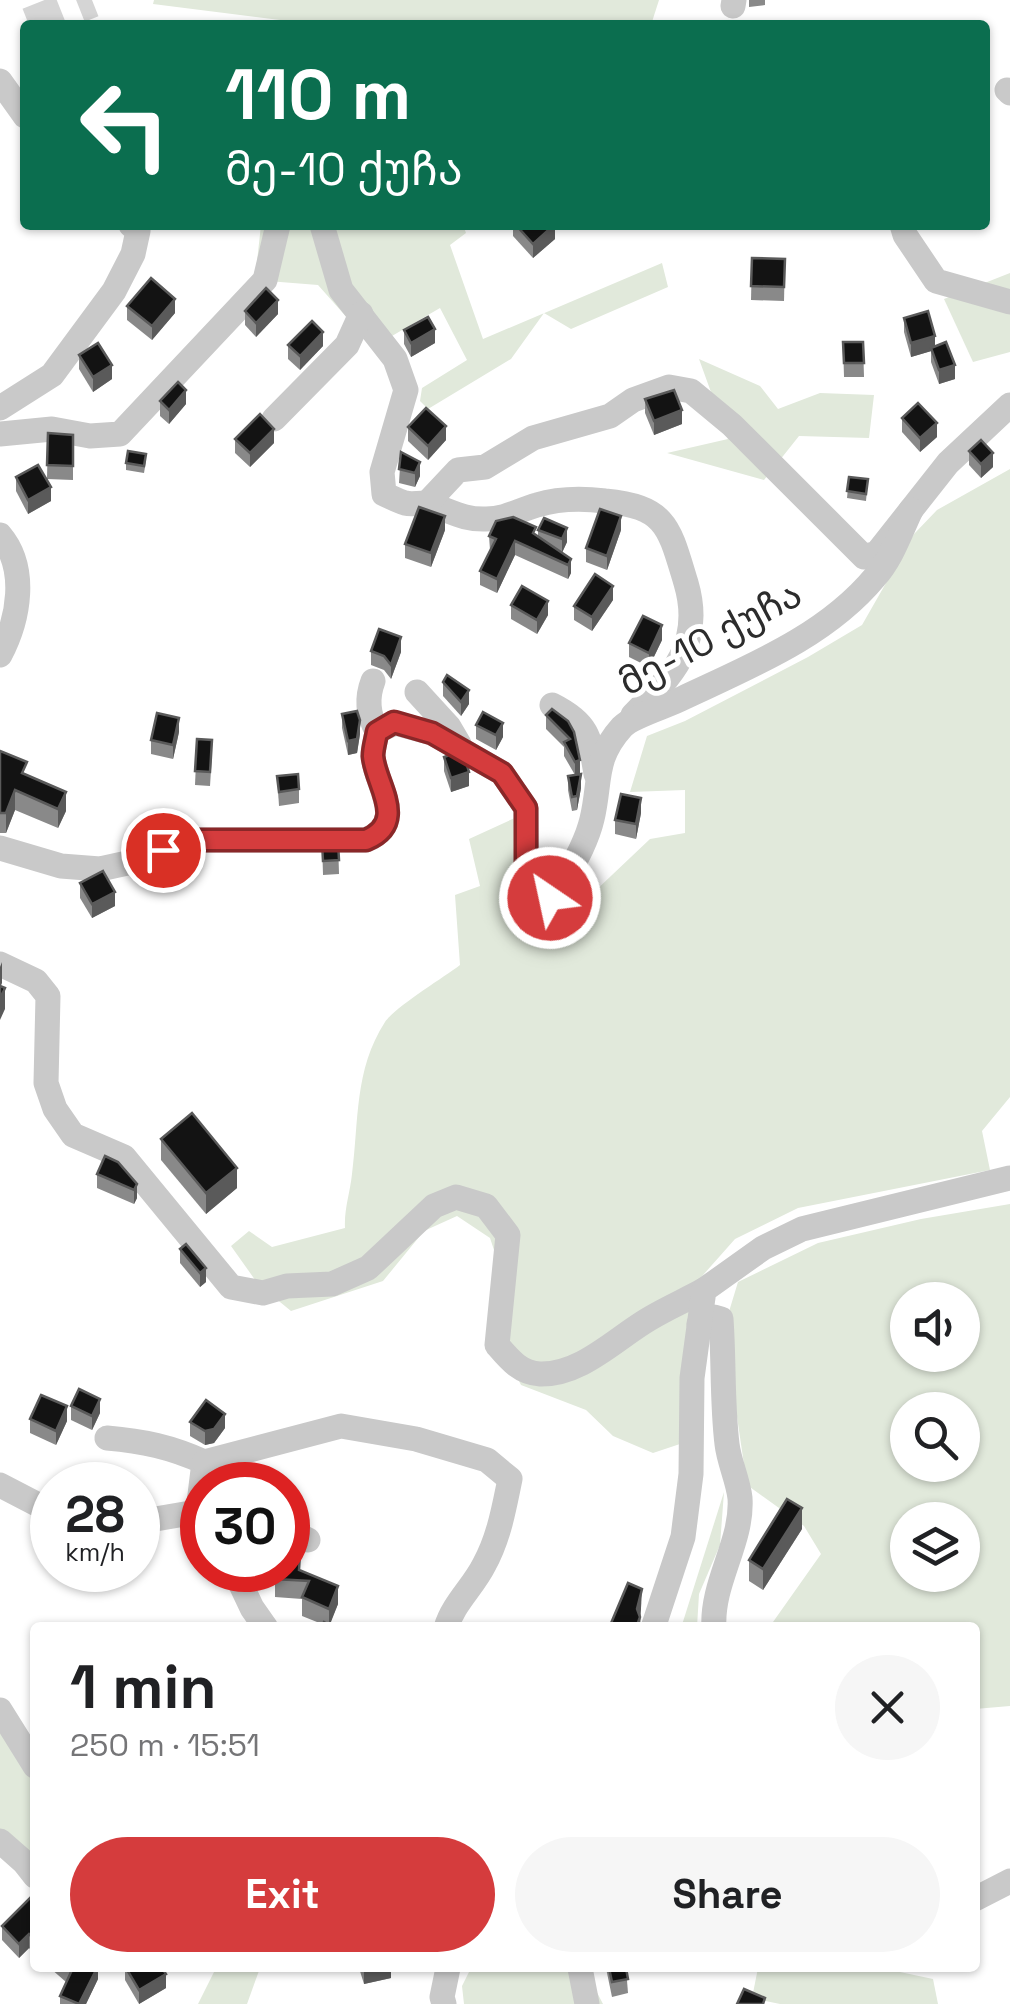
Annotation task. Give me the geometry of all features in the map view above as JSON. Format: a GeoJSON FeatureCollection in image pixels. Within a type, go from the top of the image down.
{"type":"FeatureCollection","features":[{"type":"Feature","properties":{"kind":"street"},"geometry":{"type":"LineString","coordinates":[[0,81],[20,109]]}},
{"type":"Feature","properties":{"kind":"street"},"geometry":{"type":"LineString","coordinates":[[0,408],[52,374],[114,291],[134,254],[137,230]]}},
{"type":"Feature","properties":{"kind":"street"},"geometry":{"type":"LineString","coordinates":[[0,434],[52,429],[90,436],[120,434],[265,280],[277,230]]}},
{"type":"Feature","properties":{"kind":"street"},"geometry":{"type":"LineString","coordinates":[[324,230],[342,290],[396,359],[406,390],[382,472],[384,494],[466,519],[510,517],[536,505],[573,498],[635,504],[652,511],[664,525],[688,589],[691,628],[683,658],[667,681],[626,722]]}},
{"type":"Feature","properties":{"kind":"street"},"geometry":{"type":"LineString","coordinates":[[904,230],[936,281],[1010,302]]}},
{"type":"Feature","properties":{"kind":"street"},"geometry":{"type":"LineString","coordinates":[[274,419],[347,344],[361,314]]}},
{"type":"Feature","properties":{"kind":"street"},"geometry":{"type":"LineString","coordinates":[[427,504],[458,470],[485,466],[533,438],[610,416],[633,400],[669,387],[691,391],[732,425],[864,557],[876,553],[948,463],[1010,404]]}},
{"type":"Feature","properties":{"kind":"street","name":"მე-10 ქუჩა"},"geometry":{"type":"LineString","coordinates":[[377,732],[394,722],[432,733],[502,773],[526,808],[526,884],[537,896],[550,898],[556,895],[572,867],[592,820],[596,774],[606,746],[626,722],[782,651],[820,626],[876,577],[910,510]]}},
{"type":"Feature","properties":{"kind":"street"},"geometry":{"type":"LineString","coordinates":[[0,534],[18,574],[14,630],[0,654]]}},
{"type":"Feature","properties":{"kind":"street"},"geometry":{"type":"LineString","coordinates":[[0,848],[61,866],[100,868],[141,860],[184,840],[366,840],[377,836],[384,826],[388,796],[373,756],[377,732],[370,718],[368,693],[373,682]]}},
{"type":"Feature","properties":{"kind":"street"},"geometry":{"type":"LineString","coordinates":[[417,692],[449,727],[462,749]]}},
{"type":"Feature","properties":{"kind":"street"},"geometry":{"type":"LineString","coordinates":[[552,705],[575,717],[591,742],[596,774]]}},
{"type":"Feature","properties":{"kind":"street"},"geometry":{"type":"LineString","coordinates":[[0,964],[36,982],[48,996],[46,1083],[55,1109],[73,1135],[124,1157],[231,1287],[263,1293],[287,1286],[332,1284],[368,1268],[434,1206],[456,1196],[486,1206],[508,1236],[497,1344],[514,1364],[527,1372],[542,1374],[574,1368],[650,1318],[704,1290],[763,1248],[802,1229],[1010,1178]]}},
{"type":"Feature","properties":{"kind":"street"},"geometry":{"type":"LineString","coordinates":[[655,1622],[683,1537],[691,1474],[692,1378],[704,1290]]}},
{"type":"Feature","properties":{"kind":"street"},"geometry":{"type":"LineString","coordinates":[[700,1324],[714,1316],[721,1319],[724,1422],[740,1498],[712,1608],[713,1622]]}},
{"type":"Feature","properties":{"kind":"street"},"geometry":{"type":"LineString","coordinates":[[107,1438],[144,1440],[204,1462],[341,1426],[416,1439],[487,1460],[510,1479],[502,1522],[485,1564],[448,1622]]}},
{"type":"Feature","properties":{"kind":"street"},"geometry":{"type":"LineString","coordinates":[[0,1485],[30,1501]]}},
{"type":"Feature","properties":{"kind":"street"},"geometry":{"type":"LineString","coordinates":[[244,1592],[262,1622]]}},
{"type":"Feature","properties":{"kind":"street"},"geometry":{"type":"LineString","coordinates":[[0,1710],[30,1758]]}},
{"type":"Feature","properties":{"kind":"street"},"geometry":{"type":"LineString","coordinates":[[0,1841],[30,1870]]}},
{"type":"Feature","properties":{"kind":"street"},"geometry":{"type":"LineString","coordinates":[[980,1897],[1010,1882]]}},
{"type":"Feature","properties":{"kind":"street"},"geometry":{"type":"LineString","coordinates":[[444,2004],[447,1972]]}},
{"type":"Feature","properties":{"kind":"street"},"geometry":{"type":"LineString","coordinates":[[581,1972],[588,2004]]}},
{"type":"Feature","properties":{"kind":"shaded area"},"geometry":{"type":"Polygon","coordinates":[[[154,0],[659,0],[653,20],[280,20],[153,4],[154,0]]]}},
{"type":"Feature","properties":{"kind":"shaded area"},"geometry":{"type":"Polygon","coordinates":[[[260,230],[465,230],[450,245],[483,339],[544,313],[511,359],[428,409],[420,401],[422,388],[467,360],[440,308],[373,347],[318,285],[255,280],[260,230]]]}},
{"type":"Feature","properties":{"kind":"shaded area"},"geometry":{"type":"Polygon","coordinates":[[[662,263],[668,287],[571,329],[544,313],[662,263]]]}},
{"type":"Feature","properties":{"kind":"shaded area"},"geometry":{"type":"Polygon","coordinates":[[[1010,273],[1010,352],[973,362],[944,299],[1010,273]]]}},
{"type":"Feature","properties":{"kind":"shaded area"},"geometry":{"type":"Polygon","coordinates":[[[699,359],[760,386],[778,409],[820,393],[874,395],[869,438],[799,436],[764,480],[667,453],[728,439],[699,359]]]}},
{"type":"Feature","properties":{"kind":"shaded area"},"geometry":{"type":"Polygon","coordinates":[[[1010,469],[1010,1097],[982,1131],[990,1170],[798,1208],[735,1239],[696,1283],[701,1437],[653,1453],[613,1436],[586,1410],[521,1385],[497,1337],[505,1283],[490,1238],[457,1216],[424,1231],[383,1281],[291,1311],[258,1284],[231,1246],[249,1231],[272,1247],[345,1228],[359,1096],[375,1040],[390,1016],[460,965],[455,895],[480,886],[469,839],[519,816],[526,892],[536,916],[570,925],[593,893],[650,839],[685,833],[685,790],[630,792],[647,736],[685,721],[862,625],[914,534],[937,510],[1010,469]]]}},
{"type":"Feature","properties":{"kind":"shaded area"},"geometry":{"type":"Polygon","coordinates":[[[1010,1204],[1010,1706],[980,1709],[980,1622],[773,1622],[821,1554],[804,1526],[747,1485],[724,1328],[738,1282],[818,1243],[921,1219],[1010,1204]]]}},
{"type":"Feature","properties":{"kind":"shaded area"},"geometry":{"type":"Polygon","coordinates":[[[724,1492],[720,1545],[699,1594],[697,1622],[683,1622],[724,1492]]]}},
{"type":"Feature","properties":{"kind":"shaded area"},"geometry":{"type":"Polygon","coordinates":[[[0,1731],[30,1776],[30,1853],[0,1833],[0,1731]]]}},
{"type":"Feature","properties":{"kind":"shaded area"},"geometry":{"type":"Polygon","coordinates":[[[214,1972],[259,1972],[247,2004],[198,2004],[214,1972]]]}},
{"type":"Feature","properties":{"kind":"shaded area"},"geometry":{"type":"Polygon","coordinates":[[[469,1972],[591,1972],[590,1979],[603,2004],[464,2004],[462,1986],[469,1972]]]}},
{"type":"Feature","properties":{"kind":"shaded area"},"geometry":{"type":"Polygon","coordinates":[[[757,1972],[900,1972],[933,1979],[938,2004],[780,2004],[752,1998],[757,1972]]]}},
{"type":"Feature","properties":{"kind":"building"},"geometry":{"type":"Polygon","coordinates":[[[520,230],[548,230],[533,244],[520,230]]]}},
{"type":"Feature","properties":{"kind":"building"},"geometry":{"type":"Polygon","coordinates":[[[752,258],[785,259],[784,287],[751,286],[752,258]]]}},
{"type":"Feature","properties":{"kind":"building"},"geometry":{"type":"Polygon","coordinates":[[[151,278],[175,299],[152,326],[127,306],[151,278]]]}},
{"type":"Feature","properties":{"kind":"building"},"geometry":{"type":"Polygon","coordinates":[[[266,288],[278,300],[256,323],[245,311],[266,288]]]}},
{"type":"Feature","properties":{"kind":"building"},"geometry":{"type":"Polygon","coordinates":[[[928,311],[935,336],[911,343],[904,318],[928,311]]]}},
{"type":"Feature","properties":{"kind":"building"},"geometry":{"type":"Polygon","coordinates":[[[428,317],[435,329],[411,343],[404,330],[428,317]]]}},
{"type":"Feature","properties":{"kind":"building"},"geometry":{"type":"Polygon","coordinates":[[[312,321],[323,332],[300,356],[288,345],[312,321]]]}},
{"type":"Feature","properties":{"kind":"building"},"geometry":{"type":"Polygon","coordinates":[[[843,342],[863,342],[864,363],[844,363],[843,342]]]}},
{"type":"Feature","properties":{"kind":"building"},"geometry":{"type":"Polygon","coordinates":[[[946,342],[955,365],[939,370],[931,348],[946,342]]]}},
{"type":"Feature","properties":{"kind":"building"},"geometry":{"type":"Polygon","coordinates":[[[98,343],[112,365],[93,377],[79,355],[98,343]]]}},
{"type":"Feature","properties":{"kind":"building"},"geometry":{"type":"Polygon","coordinates":[[[178,382],[186,390],[169,410],[160,401],[178,382]]]}},
{"type":"Feature","properties":{"kind":"building"},"geometry":{"type":"Polygon","coordinates":[[[674,390],[682,410],[654,421],[645,399],[674,390]]]}},
{"type":"Feature","properties":{"kind":"building"},"geometry":{"type":"Polygon","coordinates":[[[918,403],[937,423],[920,438],[902,418],[918,403]]]}},
{"type":"Feature","properties":{"kind":"building"},"geometry":{"type":"Polygon","coordinates":[[[426,408],[446,426],[428,446],[408,427],[426,408]]]}},
{"type":"Feature","properties":{"kind":"building"},"geometry":{"type":"Polygon","coordinates":[[[260,414],[274,429],[250,453],[235,439],[260,414]]]}},
{"type":"Feature","properties":{"kind":"building"},"geometry":{"type":"Polygon","coordinates":[[[48,433],[73,435],[73,466],[47,465],[48,433]]]}},
{"type":"Feature","properties":{"kind":"building"},"geometry":{"type":"Polygon","coordinates":[[[981,440],[993,453],[981,464],[969,451],[981,440]]]}},
{"type":"Feature","properties":{"kind":"building"},"geometry":{"type":"Polygon","coordinates":[[[128,451],[146,454],[144,466],[126,463],[128,451]]]}},
{"type":"Feature","properties":{"kind":"building"},"geometry":{"type":"Polygon","coordinates":[[[401,452],[420,462],[415,473],[399,469],[401,452]]]}},
{"type":"Feature","properties":{"kind":"building"},"geometry":{"type":"Polygon","coordinates":[[[38,465],[51,487],[28,500],[16,477],[38,465]]]}},
{"type":"Feature","properties":{"kind":"building"},"geometry":{"type":"Polygon","coordinates":[[[849,477],[868,479],[866,494],[847,491],[849,477]]]}},
{"type":"Feature","properties":{"kind":"building"},"geometry":{"type":"Polygon","coordinates":[[[419,507],[445,516],[431,553],[405,544],[419,507]]]}},
{"type":"Feature","properties":{"kind":"building"},"geometry":{"type":"Polygon","coordinates":[[[600,509],[621,516],[607,556],[586,548],[600,509]]]}},
{"type":"Feature","properties":{"kind":"building"},"geometry":{"type":"Polygon","coordinates":[[[513,517],[536,527],[533,533],[571,559],[568,565],[515,541],[497,579],[480,571],[496,539],[489,536],[496,521],[513,517]]]}},
{"type":"Feature","properties":{"kind":"building"},"geometry":{"type":"Polygon","coordinates":[[[544,518],[567,528],[562,539],[538,530],[544,518]]]}},
{"type":"Feature","properties":{"kind":"building"},"geometry":{"type":"Polygon","coordinates":[[[595,574],[613,586],[592,617],[574,606],[595,574]]]}},
{"type":"Feature","properties":{"kind":"building"},"geometry":{"type":"Polygon","coordinates":[[[522,586],[548,601],[537,620],[511,605],[522,586]]]}},
{"type":"Feature","properties":{"kind":"building"},"geometry":{"type":"Polygon","coordinates":[[[643,616],[662,625],[649,653],[629,643],[643,616]]]}},
{"type":"Feature","properties":{"kind":"building"},"geometry":{"type":"Polygon","coordinates":[[[379,629],[401,637],[391,665],[384,656],[371,651],[379,629]]]}},
{"type":"Feature","properties":{"kind":"building"},"geometry":{"type":"Polygon","coordinates":[[[447,675],[469,690],[461,702],[443,682],[447,675]]]}},
{"type":"Feature","properties":{"kind":"building"},"geometry":{"type":"Polygon","coordinates":[[[552,709],[568,721],[580,760],[575,762],[564,742],[570,739],[546,715],[552,709]]]}},
{"type":"Feature","properties":{"kind":"building"},"geometry":{"type":"Polygon","coordinates":[[[357,711],[357,739],[348,741],[342,714],[357,711]]]}},
{"type":"Feature","properties":{"kind":"building"},"geometry":{"type":"Polygon","coordinates":[[[483,712],[503,723],[496,735],[476,725],[483,712]]]}},
{"type":"Feature","properties":{"kind":"building"},"geometry":{"type":"Polygon","coordinates":[[[157,713],[179,718],[173,745],[151,740],[157,713]]]}},
{"type":"Feature","properties":{"kind":"building"},"geometry":{"type":"Polygon","coordinates":[[[197,739],[212,740],[210,772],[195,771],[197,739]]]}},
{"type":"Feature","properties":{"kind":"building"},"geometry":{"type":"Polygon","coordinates":[[[0,751],[27,762],[22,773],[66,792],[58,809],[15,790],[6,813],[0,813],[0,751]]]}},
{"type":"Feature","properties":{"kind":"building"},"geometry":{"type":"Polygon","coordinates":[[[458,752],[464,756],[469,772],[451,778],[444,757],[458,752]]]}},
{"type":"Feature","properties":{"kind":"building"},"geometry":{"type":"Polygon","coordinates":[[[298,774],[299,789],[279,792],[277,776],[298,774]]]}},
{"type":"Feature","properties":{"kind":"building"},"geometry":{"type":"Polygon","coordinates":[[[581,774],[577,796],[572,797],[568,776],[581,774]]]}},
{"type":"Feature","properties":{"kind":"building"},"geometry":{"type":"Polygon","coordinates":[[[621,794],[641,798],[636,824],[615,820],[621,794]]]}},
{"type":"Feature","properties":{"kind":"building"},"geometry":{"type":"Polygon","coordinates":[[[322,842],[338,842],[339,860],[323,861],[322,842]]]}},
{"type":"Feature","properties":{"kind":"building"},"geometry":{"type":"Polygon","coordinates":[[[103,871],[115,892],[92,904],[80,883],[103,871]]]}},
{"type":"Feature","properties":{"kind":"building"},"geometry":{"type":"Polygon","coordinates":[[[192,1113],[237,1168],[206,1193],[161,1139],[192,1113]]]}},
{"type":"Feature","properties":{"kind":"building"},"geometry":{"type":"Polygon","coordinates":[[[105,1156],[118,1162],[137,1184],[134,1190],[97,1174],[105,1156]]]}},
{"type":"Feature","properties":{"kind":"building"},"geometry":{"type":"Polygon","coordinates":[[[186,1244],[206,1268],[200,1273],[180,1249],[186,1244]]]}},
{"type":"Feature","properties":{"kind":"building"},"geometry":{"type":"Polygon","coordinates":[[[79,1389],[100,1399],[92,1416],[71,1406],[79,1389]]]}},
{"type":"Feature","properties":{"kind":"building"},"geometry":{"type":"Polygon","coordinates":[[[41,1395],[67,1406],[56,1431],[30,1419],[41,1395]]]}},
{"type":"Feature","properties":{"kind":"building"},"geometry":{"type":"Polygon","coordinates":[[[206,1400],[225,1414],[214,1429],[205,1431],[190,1422],[206,1400]]]}},
{"type":"Feature","properties":{"kind":"building"},"geometry":{"type":"Polygon","coordinates":[[[787,1499],[802,1508],[763,1569],[749,1560],[787,1499]]]}},
{"type":"Feature","properties":{"kind":"building"},"geometry":{"type":"Polygon","coordinates":[[[310,1575],[338,1586],[329,1609],[302,1597],[304,1592],[310,1592],[310,1575]]]}},
{"type":"Feature","properties":{"kind":"building"},"geometry":{"type":"Polygon","coordinates":[[[628,1583],[642,1589],[638,1622],[612,1622],[628,1583]]]}},
{"type":"Feature","properties":{"kind":"building"},"geometry":{"type":"Polygon","coordinates":[[[30,1898],[30,1935],[19,1944],[2,1926],[30,1898]]]}},
{"type":"Feature","properties":{"kind":"building"},"geometry":{"type":"Polygon","coordinates":[[[71,1972],[95,1972],[79,2004],[60,1996],[71,1972]]]}},
{"type":"Feature","properties":{"kind":"building"},"geometry":{"type":"Polygon","coordinates":[[[128,1972],[166,1974],[139,1990],[128,1972]]]}},
{"type":"Feature","properties":{"kind":"building"},"geometry":{"type":"Polygon","coordinates":[[[610,1972],[627,1972],[628,1979],[612,1982],[610,1972]]]}},
{"type":"Feature","properties":{"kind":"building"},"geometry":{"type":"Polygon","coordinates":[[[744,1989],[765,1998],[763,2004],[737,2004],[744,1989]]]}},
{"type":"Feature","properties":{"kind":"tunnel"},"geometry":{"type":"LineString","coordinates":[[42,20],[92,0]]}},
{"type":"Feature","properties":{"kind":"route"},"geometry":{"type":"LineString","coordinates":[[163,850],[184,840],[366,840],[377,836],[384,826],[388,796],[373,756],[377,732],[394,722],[432,733],[502,773],[526,808],[526,884],[537,896],[550,898]]}}]}
